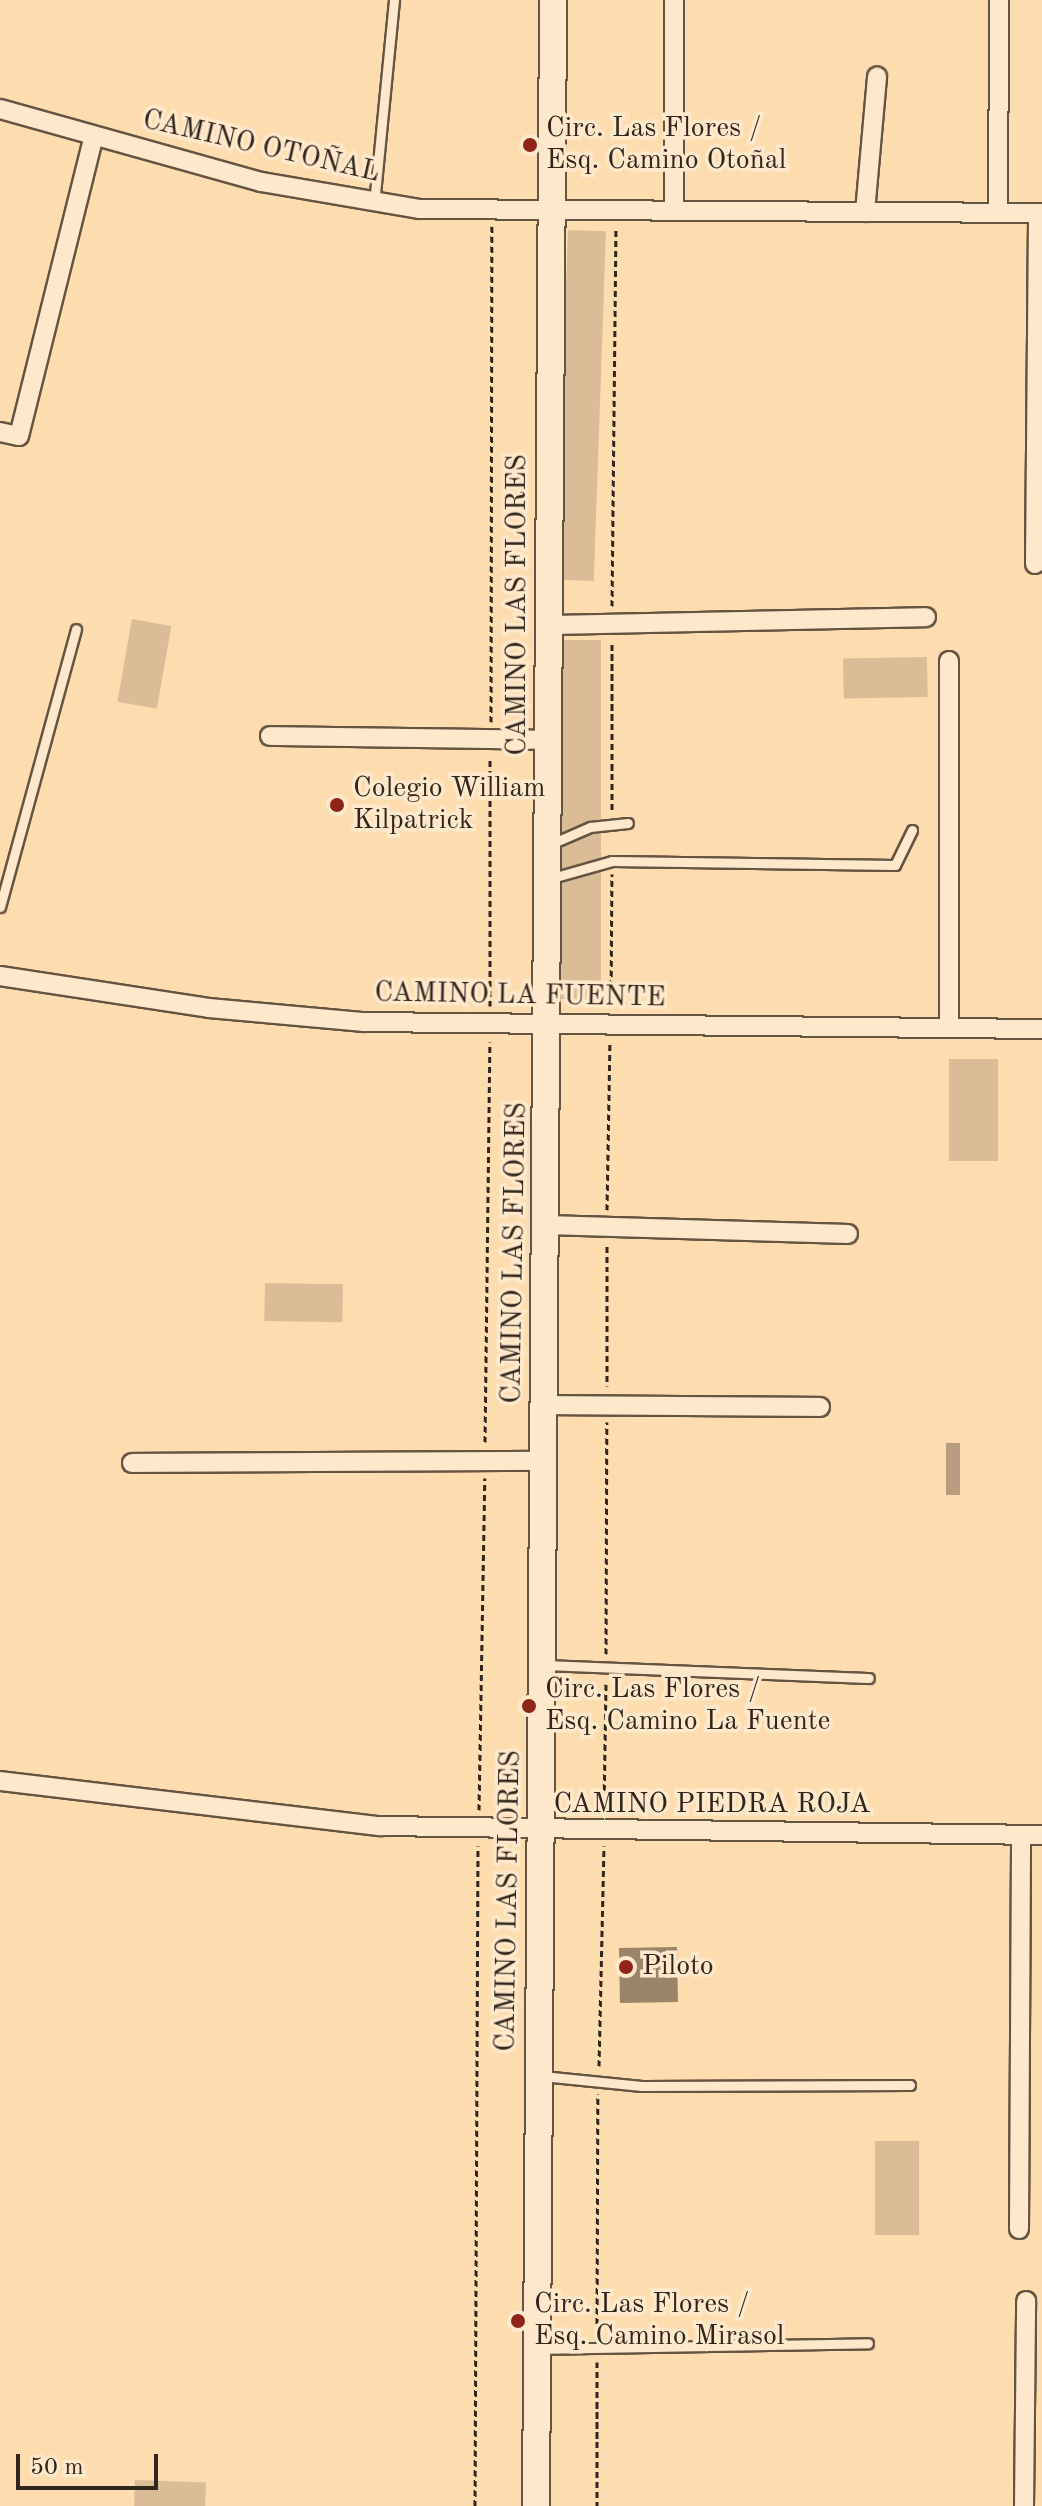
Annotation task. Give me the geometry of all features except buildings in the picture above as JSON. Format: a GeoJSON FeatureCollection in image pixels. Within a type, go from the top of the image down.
{"type":"FeatureCollection","features":[{"type":"Feature","properties":{"kind":"street","name":"CAMINO LAS FLORES"},"geometry":{"type":"LineString","coordinates":[[536,2506],[549,1026],[553,0]]}},
{"type":"Feature","properties":{"kind":"street"},"geometry":{"type":"LineString","coordinates":[[674,0],[674,208]]}},
{"type":"Feature","properties":{"kind":"street"},"geometry":{"type":"LineString","coordinates":[[998,211],[999,0]]}},
{"type":"Feature","properties":{"kind":"street"},"geometry":{"type":"LineString","coordinates":[[865,212],[877,77]]}},
{"type":"Feature","properties":{"kind":"street","name":"CAMINO OTOÑAL"},"geometry":{"type":"LineString","coordinates":[[0,109],[94,136],[374,204],[492,212],[674,208],[1040,213]]}},
{"type":"Feature","properties":{"kind":"street"},"geometry":{"type":"LineString","coordinates":[[0,432],[19,436],[94,136]]}},
{"type":"Feature","properties":{"kind":"street"},"geometry":{"type":"LineString","coordinates":[[1035,564],[1040,213]]}},
{"type":"Feature","properties":{"kind":"street"},"geometry":{"type":"LineString","coordinates":[[550,625],[926,617]]}},
{"type":"Feature","properties":{"kind":"street"},"geometry":{"type":"LineString","coordinates":[[949,661],[949,1028]]}},
{"type":"Feature","properties":{"kind":"street"},"geometry":{"type":"LineString","coordinates":[[270,736],[549,740]]}},
{"type":"Feature","properties":{"kind":"street","name":"CAMINO LA FUENTE"},"geometry":{"type":"LineString","coordinates":[[0,976],[209,1008],[490,1027],[1042,1029]]}},
{"type":"Feature","properties":{"kind":"street"},"geometry":{"type":"LineString","coordinates":[[547,1225],[848,1234]]}},
{"type":"Feature","properties":{"kind":"street"},"geometry":{"type":"LineString","coordinates":[[545,1405],[820,1407]]}},
{"type":"Feature","properties":{"kind":"street"},"geometry":{"type":"LineString","coordinates":[[132,1463],[544,1461]]}},
{"type":"Feature","properties":{"kind":"street","name":"CAMINO PIEDRA ROJA"},"geometry":{"type":"LineString","coordinates":[[0,1781],[281,1818],[478,1830],[604,1834],[1042,1835]]}},
{"type":"Feature","properties":{"kind":"street"},"geometry":{"type":"LineString","coordinates":[[1019,2229],[1021,1835]]}},
{"type":"Feature","properties":{"kind":"street"},"geometry":{"type":"LineString","coordinates":[[1024,2506],[1026,2301]]}},
{"type":"Feature","properties":{"kind":"lane"},"geometry":{"type":"LineString","coordinates":[[374,204],[394,0]]}},
{"type":"Feature","properties":{"kind":"lane"},"geometry":{"type":"LineString","coordinates":[[0,907],[76,629]]}},
{"type":"Feature","properties":{"kind":"lane"},"geometry":{"type":"LineString","coordinates":[[549,845],[590,827],[628,823]]}},
{"type":"Feature","properties":{"kind":"lane"},"geometry":{"type":"LineString","coordinates":[[549,879],[612,861],[895,865],[912,830]]}},
{"type":"Feature","properties":{"kind":"lane"},"geometry":{"type":"LineString","coordinates":[[543,1665],[606,1670],[869,1678]]}},
{"type":"Feature","properties":{"kind":"lane"},"geometry":{"type":"LineString","coordinates":[[540,2076],[598,2079],[642,2086],[910,2085]]}},
{"type":"Feature","properties":{"kind":"lane"},"geometry":{"type":"LineString","coordinates":[[537,2350],[868,2343]]}},
{"type":"Feature","properties":{"kind":"path"},"geometry":{"type":"LineString","coordinates":[[475,2506],[478,1830],[490,1027],[492,212]]}},
{"type":"Feature","properties":{"kind":"path"},"geometry":{"type":"LineString","coordinates":[[597,2506],[598,2079],[604,1834],[611,1026]]}},
{"type":"Feature","properties":{"kind":"shaded area"},"geometry":{"type":"Polygon","coordinates":[[[568,230],[606,231],[594,581],[556,580],[568,230]]]}},
{"type":"Feature","properties":{"kind":"shaded area"},"geometry":{"type":"Polygon","coordinates":[[[132,619],[171,626],[157,709],[117,702],[132,619]]]}},
{"type":"Feature","properties":{"kind":"shaded area"},"geometry":{"type":"Polygon","coordinates":[[[559,640],[601,640],[601,999],[559,999],[559,640]]]}},
{"type":"Feature","properties":{"kind":"shaded area"},"geometry":{"type":"Polygon","coordinates":[[[927,657],[928,697],[844,698],[843,658],[927,657]]]}},
{"type":"Feature","properties":{"kind":"shaded area"},"geometry":{"type":"Polygon","coordinates":[[[949,1059],[998,1059],[998,1161],[949,1161],[949,1059]]]}},
{"type":"Feature","properties":{"kind":"shaded area"},"geometry":{"type":"Polygon","coordinates":[[[265,1283],[343,1284],[342,1322],[264,1321],[265,1283]]]}},
{"type":"Feature","properties":{"kind":"shaded area"},"geometry":{"type":"Polygon","coordinates":[[[946,1443],[960,1443],[960,1495],[946,1495],[946,1443]]]}},
{"type":"Feature","properties":{"kind":"shaded area"},"geometry":{"type":"Polygon","coordinates":[[[875,2141],[919,2141],[919,2235],[875,2235],[875,2141]]]}},
{"type":"Feature","properties":{"kind":"shaded area"},"geometry":{"type":"Polygon","coordinates":[[[135,2480],[206,2482],[205,2506],[134,2506],[135,2480]]]}},
{"type":"Feature","properties":{"kind":"place","name":"Circ. Las Flores / Esq. Camino Otoñal"},"geometry":{"type":"Point","coordinates":[530,145]}},
{"type":"Feature","properties":{"kind":"place","name":"Colegio William Kilpatrick"},"geometry":{"type":"Point","coordinates":[337,805]}},
{"type":"Feature","properties":{"kind":"place","name":"Circ. Las Flores / Esq. Camino La Fuente"},"geometry":{"type":"Point","coordinates":[529,1706]}},
{"type":"Feature","properties":{"kind":"place","name":"Piloto"},"geometry":{"type":"Point","coordinates":[626,1967]}},
{"type":"Feature","properties":{"kind":"place","name":"Circ. Las Flores / Esq. Camino Mirasol"},"geometry":{"type":"Point","coordinates":[518,2321]}}]}
